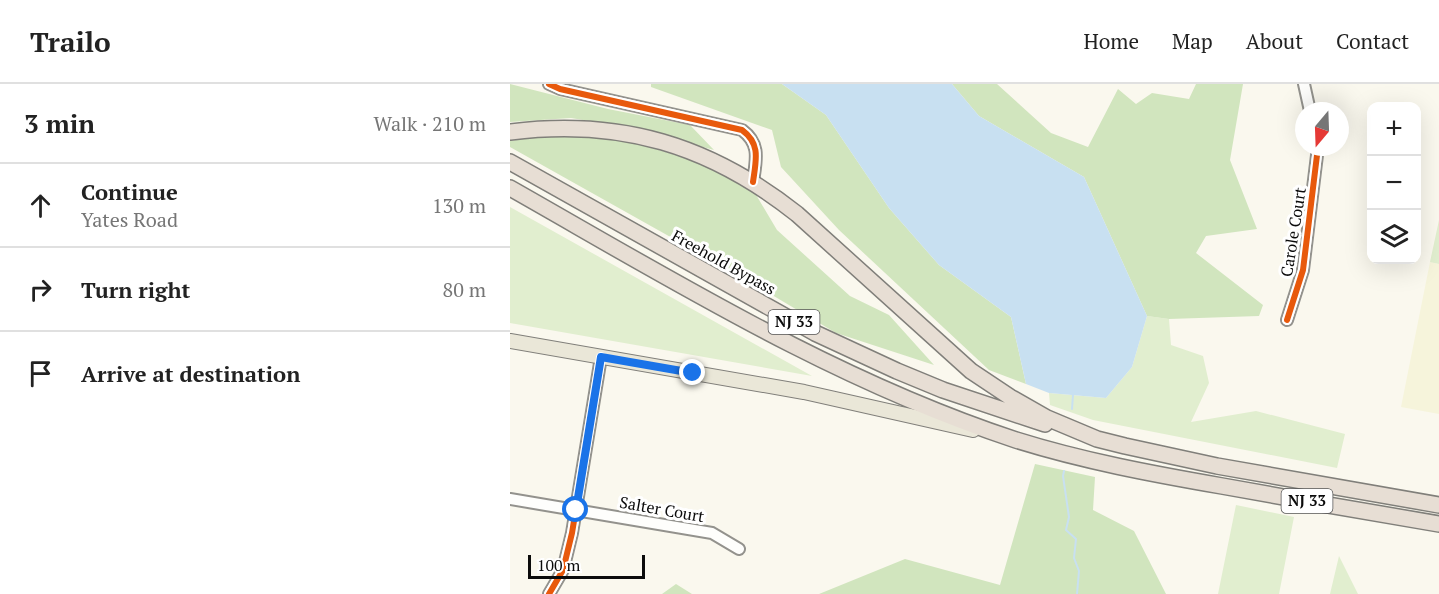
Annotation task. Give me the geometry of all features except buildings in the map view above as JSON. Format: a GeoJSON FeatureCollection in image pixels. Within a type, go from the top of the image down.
{"type":"FeatureCollection","features":[{"type":"Feature","properties":{"kind":"highway"},"geometry":{"type":"LineString","coordinates":[[510,132],[571,127],[631,133],[691,150],[716,161],[753,182],[797,214],[971,371],[1047,418],[1097,440]]}},
{"type":"Feature","properties":{"kind":"highway","name":"Freehold Bypass"},"geometry":{"type":"LineString","coordinates":[[510,162],[781,315],[850,350],[943,390],[1097,440]]}},
{"type":"Feature","properties":{"kind":"highway","name":"NJ 33"},"geometry":{"type":"LineString","coordinates":[[510,188],[819,360],[911,400],[1016,440],[1133,469],[1439,524]]}},
{"type":"Feature","properties":{"kind":"highway","name":"NJ 33"},"geometry":{"type":"LineString","coordinates":[[1097,440],[1208,464],[1439,505]]}},
{"type":"Feature","properties":{"kind":"main road"},"geometry":{"type":"LineString","coordinates":[[510,341],[804,392],[1016,440]]}},
{"type":"Feature","properties":{"kind":"street"},"geometry":{"type":"LineString","coordinates":[[549,84],[560,89],[742,130],[752,137],[756,149],[753,182]]}},
{"type":"Feature","properties":{"kind":"street"},"geometry":{"type":"LineString","coordinates":[[1304,84],[1308,102]]}},
{"type":"Feature","properties":{"kind":"street","name":"Carole Court"},"geometry":{"type":"LineString","coordinates":[[1287,320],[1303,270],[1317,156]]}},
{"type":"Feature","properties":{"kind":"street"},"geometry":{"type":"LineString","coordinates":[[549,594],[563,570],[576,510],[601,357]]}},
{"type":"Feature","properties":{"kind":"street","name":"Salter Court"},"geometry":{"type":"LineString","coordinates":[[510,499],[712,533],[739,549]]}},
{"type":"Feature","properties":{"kind":"shaded area"},"geometry":{"type":"Polygon","coordinates":[[[1430,262],[1439,264],[1439,414],[1401,407],[1430,262]]]}},
{"type":"Feature","properties":{"kind":"green space"},"geometry":{"type":"Polygon","coordinates":[[[510,84],[608,109],[690,125],[714,150],[637,129],[571,118],[510,122],[510,84]]]}},
{"type":"Feature","properties":{"kind":"green space"},"geometry":{"type":"Polygon","coordinates":[[[651,84],[782,84],[826,115],[889,208],[939,265],[1011,317],[1026,384],[989,370],[839,230],[781,167],[772,130],[651,87],[651,84]]]}},
{"type":"Feature","properties":{"kind":"green space"},"geometry":{"type":"Polygon","coordinates":[[[952,84],[997,84],[1051,133],[1088,147],[1118,89],[1136,104],[1152,93],[1189,99],[1196,84],[1243,84],[1230,160],[1257,229],[1206,236],[1196,253],[1263,305],[1259,316],[1169,319],[1147,316],[1084,177],[979,116],[952,84]]]}},
{"type":"Feature","properties":{"kind":"green space"},"geometry":{"type":"Polygon","coordinates":[[[534,137],[615,137],[696,161],[752,188],[777,230],[850,296],[889,315],[934,365],[836,333],[740,276],[510,147],[510,141],[534,137]]]}},
{"type":"Feature","properties":{"kind":"green space"},"geometry":{"type":"Polygon","coordinates":[[[510,207],[812,376],[510,323],[510,207]]]}},
{"type":"Feature","properties":{"kind":"green space"},"geometry":{"type":"Polygon","coordinates":[[[1439,220],[1439,264],[1430,262],[1439,220]]]}},
{"type":"Feature","properties":{"kind":"green space"},"geometry":{"type":"Polygon","coordinates":[[[1147,316],[1169,319],[1171,345],[1203,356],[1209,383],[1191,422],[1256,411],[1345,434],[1337,468],[1093,420],[1050,405],[1049,393],[1106,398],[1132,367],[1147,316]]]}},
{"type":"Feature","properties":{"kind":"green space"},"geometry":{"type":"Polygon","coordinates":[[[1035,464],[1095,477],[1093,510],[1134,531],[1166,594],[819,594],[905,559],[1000,585],[1035,464]]]}},
{"type":"Feature","properties":{"kind":"green space"},"geometry":{"type":"Polygon","coordinates":[[[1236,505],[1294,517],[1279,594],[1218,594],[1236,505]]]}},
{"type":"Feature","properties":{"kind":"green space"},"geometry":{"type":"Polygon","coordinates":[[[1339,556],[1358,594],[1330,594],[1339,556]]]}},
{"type":"Feature","properties":{"kind":"green space"},"geometry":{"type":"Polygon","coordinates":[[[676,584],[692,594],[662,594],[676,584]]]}},
{"type":"Feature","properties":{"kind":"water"},"geometry":{"type":"Polygon","coordinates":[[[782,84],[952,84],[979,116],[1084,177],[1147,316],[1132,367],[1106,398],[1049,393],[1026,384],[1011,317],[939,265],[889,208],[826,115],[782,84]]]}},
{"type":"Feature","properties":{"kind":"waterway"},"geometry":{"type":"LineString","coordinates":[[1072,409],[1073,395]]}},
{"type":"Feature","properties":{"kind":"waterway"},"geometry":{"type":"LineString","coordinates":[[1064,471],[1069,517],[1066,530],[1076,539],[1074,558],[1079,571],[1077,594]]}},
{"type":"Feature","properties":{"kind":"cycle path"},"geometry":{"type":"LineString","coordinates":[[549,84],[560,89],[742,130],[755,147],[753,182]]}},
{"type":"Feature","properties":{"kind":"cycle path"},"geometry":{"type":"LineString","coordinates":[[1287,320],[1303,270],[1317,156]]}},
{"type":"Feature","properties":{"kind":"cycle path"},"geometry":{"type":"LineString","coordinates":[[549,594],[563,570],[572,533],[601,357]]}},
{"type":"Feature","properties":{"kind":"route"},"geometry":{"type":"LineString","coordinates":[[576,510],[601,357],[693,373]]}}]}
